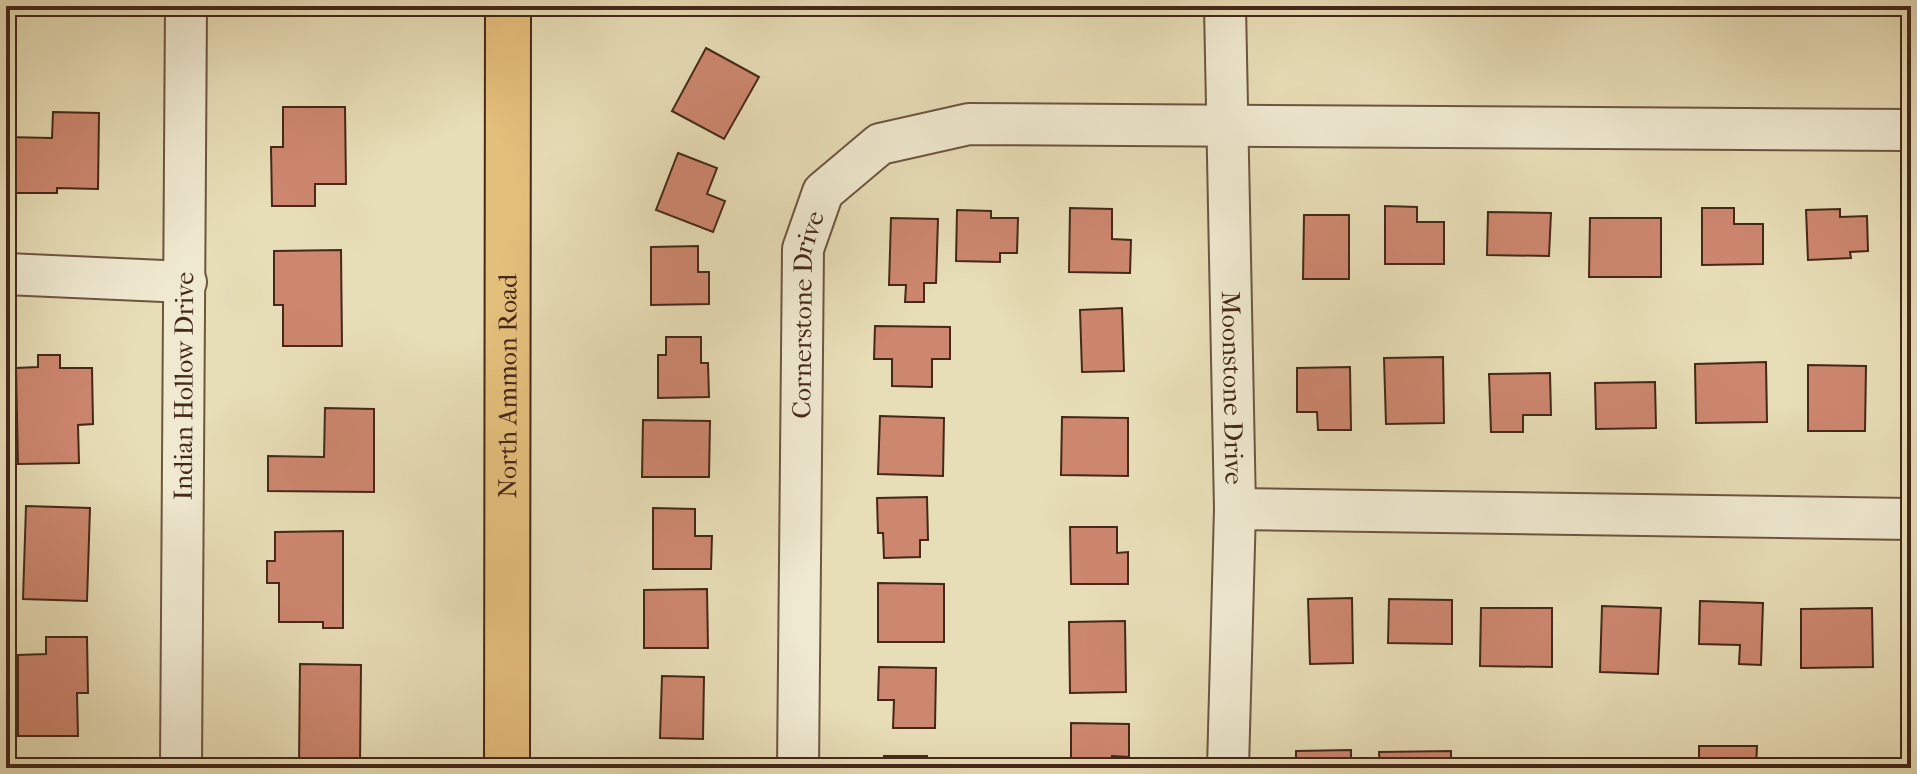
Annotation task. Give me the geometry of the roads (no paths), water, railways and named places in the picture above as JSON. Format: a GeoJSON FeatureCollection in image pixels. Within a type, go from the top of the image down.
{"type":"FeatureCollection","features":[{"type":"Feature","properties":{"kind":"main road","name":"North Ammon Road"},"geometry":{"type":"LineString","coordinates":[[507,768],[508,6]]}},
{"type":"Feature","properties":{"kind":"street","name":"Indian Hollow Drive"},"geometry":{"type":"LineString","coordinates":[[181,768],[186,6]]}},
{"type":"Feature","properties":{"kind":"street","name":"Moonstone Drive"},"geometry":{"type":"LineString","coordinates":[[1225,6],[1235,509],[1228,768]]}},
{"type":"Feature","properties":{"kind":"street","name":"Cornerstone Drive"},"geometry":{"type":"LineString","coordinates":[[798,768],[803,249],[823,192],[880,144],[969,124],[1911,130]]}},
{"type":"Feature","properties":{"kind":"street"},"geometry":{"type":"LineString","coordinates":[[6,274],[186,282]]}},
{"type":"Feature","properties":{"kind":"street"},"geometry":{"type":"LineString","coordinates":[[1235,509],[1911,519]]}}]}
